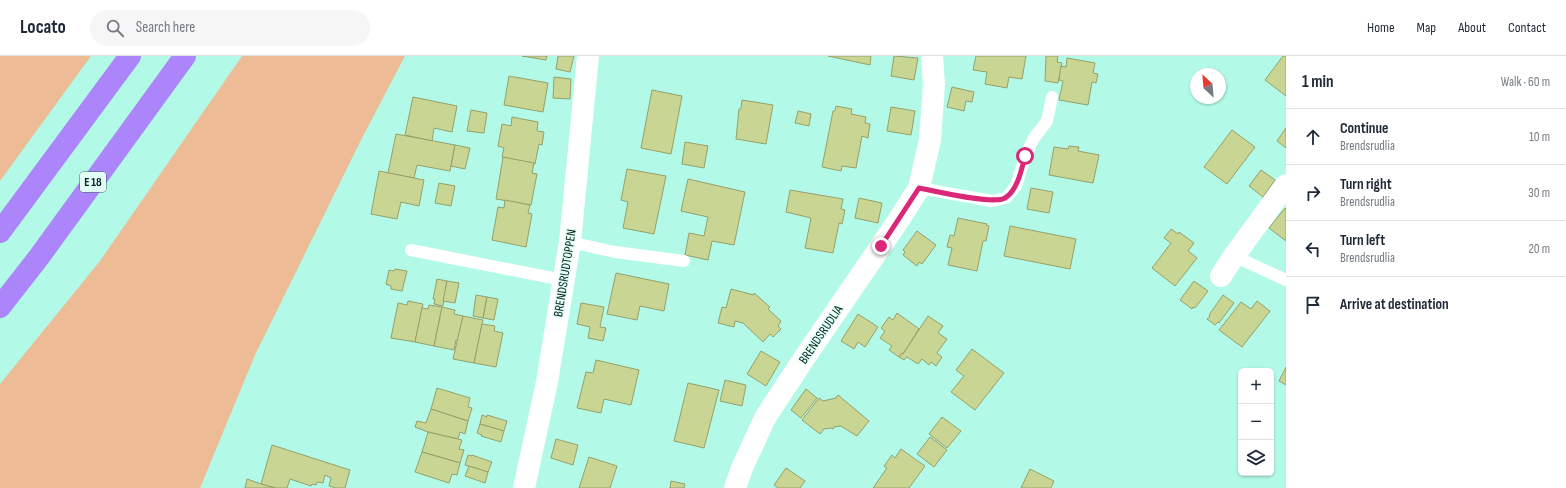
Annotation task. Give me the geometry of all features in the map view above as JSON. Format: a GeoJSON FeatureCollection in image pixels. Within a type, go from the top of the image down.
{"type":"FeatureCollection","features":[{"type":"Feature","properties":{"kind":"highway"},"geometry":{"type":"LineString","coordinates":[[0,232],[130,56]]}},
{"type":"Feature","properties":{"kind":"highway","name":"E 18"},"geometry":{"type":"LineString","coordinates":[[0,308],[39,257],[184,56]]}},
{"type":"Feature","properties":{"kind":"street","name":"BRENDSRUDTOPPEN"},"geometry":{"type":"LineString","coordinates":[[524,488],[547,382],[570,242],[588,56]]}},
{"type":"Feature","properties":{"kind":"street","name":"BRENDSRUDLIA"},"geometry":{"type":"LineString","coordinates":[[735,488],[742,468],[765,418],[919,188],[930,140],[934,84],[932,56]]}},
{"type":"Feature","properties":{"kind":"street"},"geometry":{"type":"LineString","coordinates":[[1221,276],[1286,185]]}},
{"type":"Feature","properties":{"kind":"lane"},"geometry":{"type":"LineString","coordinates":[[919,188],[992,201],[1006,198],[1016,186],[1025,156],[1034,138],[1047,121],[1052,97]]}},
{"type":"Feature","properties":{"kind":"lane"},"geometry":{"type":"LineString","coordinates":[[570,242],[615,252],[684,261]]}},
{"type":"Feature","properties":{"kind":"lane"},"geometry":{"type":"LineString","coordinates":[[411,250],[563,280]]}},
{"type":"Feature","properties":{"kind":"lane"},"geometry":{"type":"LineString","coordinates":[[1234,256],[1286,280]]}},
{"type":"Feature","properties":{"kind":"shaded area"},"geometry":{"type":"Polygon","coordinates":[[[0,56],[91,56],[0,181],[0,56]]]}},
{"type":"Feature","properties":{"kind":"shaded area"},"geometry":{"type":"Polygon","coordinates":[[[242,56],[405,56],[361,140],[255,355],[200,488],[0,488],[0,384],[100,261],[242,56]]]}},
{"type":"Feature","properties":{"kind":"building"},"geometry":{"type":"Polygon","coordinates":[[[522,56],[547,56],[546,60],[522,56]]]}},
{"type":"Feature","properties":{"kind":"building"},"geometry":{"type":"Polygon","coordinates":[[[558,56],[574,56],[570,72],[556,69],[558,56]]]}},
{"type":"Feature","properties":{"kind":"building"},"geometry":{"type":"Polygon","coordinates":[[[828,56],[871,56],[870,65],[828,56]]]}},
{"type":"Feature","properties":{"kind":"building"},"geometry":{"type":"Polygon","coordinates":[[[894,56],[918,58],[914,80],[891,76],[894,56]]]}},
{"type":"Feature","properties":{"kind":"building"},"geometry":{"type":"Polygon","coordinates":[[[976,56],[1026,56],[1022,79],[1009,77],[1007,88],[985,84],[987,72],[973,70],[976,56]]]}},
{"type":"Feature","properties":{"kind":"building"},"geometry":{"type":"Polygon","coordinates":[[[1046,56],[1058,56],[1057,62],[1062,63],[1058,83],[1045,81],[1046,56]]]}},
{"type":"Feature","properties":{"kind":"building"},"geometry":{"type":"Polygon","coordinates":[[[1283,56],[1286,56],[1286,96],[1265,80],[1283,56]]]}},
{"type":"Feature","properties":{"kind":"building"},"geometry":{"type":"Polygon","coordinates":[[[1067,58],[1095,63],[1093,73],[1098,74],[1096,83],[1092,82],[1088,105],[1059,100],[1063,81],[1059,80],[1061,66],[1066,67],[1067,58]]]}},
{"type":"Feature","properties":{"kind":"building"},"geometry":{"type":"Polygon","coordinates":[[[509,76],[548,83],[543,112],[504,105],[509,76]]]}},
{"type":"Feature","properties":{"kind":"building"},"geometry":{"type":"Polygon","coordinates":[[[554,77],[571,79],[570,99],[553,98],[554,77]]]}},
{"type":"Feature","properties":{"kind":"building"},"geometry":{"type":"Polygon","coordinates":[[[952,87],[974,92],[972,102],[966,101],[964,111],[947,107],[952,87]]]}},
{"type":"Feature","properties":{"kind":"building"},"geometry":{"type":"Polygon","coordinates":[[[652,90],[682,96],[671,154],[641,148],[652,90]]]}},
{"type":"Feature","properties":{"kind":"building"},"geometry":{"type":"Polygon","coordinates":[[[413,97],[457,106],[452,132],[434,128],[432,141],[405,135],[413,97]]]}},
{"type":"Feature","properties":{"kind":"building"},"geometry":{"type":"Polygon","coordinates":[[[742,100],[773,105],[766,144],[736,139],[739,109],[741,109],[742,100]]]}},
{"type":"Feature","properties":{"kind":"building"},"geometry":{"type":"Polygon","coordinates":[[[836,106],[852,109],[851,114],[866,117],[865,123],[870,124],[868,138],[862,136],[856,168],[842,166],[841,171],[822,167],[833,111],[835,111],[836,106]]]}},
{"type":"Feature","properties":{"kind":"building"},"geometry":{"type":"Polygon","coordinates":[[[891,107],[915,111],[911,135],[887,131],[891,107]]]}},
{"type":"Feature","properties":{"kind":"building"},"geometry":{"type":"Polygon","coordinates":[[[471,110],[487,113],[484,133],[467,131],[471,110]]]}},
{"type":"Feature","properties":{"kind":"building"},"geometry":{"type":"Polygon","coordinates":[[[798,111],[811,114],[809,126],[795,123],[798,111]]]}},
{"type":"Feature","properties":{"kind":"building"},"geometry":{"type":"Polygon","coordinates":[[[512,117],[538,122],[537,131],[544,132],[542,145],[539,144],[535,164],[502,157],[504,148],[498,146],[502,124],[511,126],[512,117]]]}},
{"type":"Feature","properties":{"kind":"building"},"geometry":{"type":"Polygon","coordinates":[[[1286,128],[1286,148],[1277,141],[1286,128]]]}},
{"type":"Feature","properties":{"kind":"building"},"geometry":{"type":"Polygon","coordinates":[[[1232,130],[1255,147],[1227,184],[1204,167],[1232,130]]]}},
{"type":"Feature","properties":{"kind":"building"},"geometry":{"type":"Polygon","coordinates":[[[396,134],[455,145],[450,171],[417,165],[414,178],[388,173],[396,134]]]}},
{"type":"Feature","properties":{"kind":"building"},"geometry":{"type":"Polygon","coordinates":[[[685,142],[708,146],[704,168],[682,164],[685,142]]]}},
{"type":"Feature","properties":{"kind":"building"},"geometry":{"type":"Polygon","coordinates":[[[455,145],[470,148],[465,169],[451,166],[455,145]]]}},
{"type":"Feature","properties":{"kind":"building"},"geometry":{"type":"Polygon","coordinates":[[[1069,146],[1079,147],[1078,151],[1099,155],[1093,183],[1049,175],[1054,147],[1068,149],[1069,146]]]}},
{"type":"Feature","properties":{"kind":"building"},"geometry":{"type":"Polygon","coordinates":[[[503,157],[534,163],[532,173],[537,174],[531,205],[496,199],[503,157]]]}},
{"type":"Feature","properties":{"kind":"building"},"geometry":{"type":"Polygon","coordinates":[[[627,169],[666,176],[654,234],[623,228],[628,202],[621,200],[627,169]]]}},
{"type":"Feature","properties":{"kind":"building"},"geometry":{"type":"Polygon","coordinates":[[[1261,170],[1275,180],[1263,197],[1249,186],[1261,170]]]}},
{"type":"Feature","properties":{"kind":"building"},"geometry":{"type":"Polygon","coordinates":[[[379,171],[424,180],[419,206],[401,202],[397,219],[371,214],[379,171]]]}},
{"type":"Feature","properties":{"kind":"building"},"geometry":{"type":"Polygon","coordinates":[[[688,179],[745,192],[734,245],[712,241],[708,260],[685,255],[689,233],[704,236],[708,217],[681,211],[688,179]]]}},
{"type":"Feature","properties":{"kind":"building"},"geometry":{"type":"Polygon","coordinates":[[[439,183],[455,186],[451,206],[435,203],[439,183]]]}},
{"type":"Feature","properties":{"kind":"building"},"geometry":{"type":"Polygon","coordinates":[[[1031,188],[1053,192],[1049,213],[1027,209],[1031,188]]]}},
{"type":"Feature","properties":{"kind":"building"},"geometry":{"type":"Polygon","coordinates":[[[790,190],[843,199],[841,209],[845,210],[842,224],[839,223],[833,253],[805,248],[811,218],[786,212],[790,190]]]}},
{"type":"Feature","properties":{"kind":"building"},"geometry":{"type":"Polygon","coordinates":[[[859,198],[882,203],[878,223],[855,218],[859,198]]]}},
{"type":"Feature","properties":{"kind":"building"},"geometry":{"type":"Polygon","coordinates":[[[505,200],[530,205],[528,213],[532,214],[526,247],[492,240],[498,207],[504,208],[505,200]]]}},
{"type":"Feature","properties":{"kind":"building"},"geometry":{"type":"Polygon","coordinates":[[[1285,208],[1286,209],[1286,241],[1269,228],[1285,208]]]}},
{"type":"Feature","properties":{"kind":"building"},"geometry":{"type":"Polygon","coordinates":[[[958,218],[987,224],[986,225],[989,226],[986,241],[983,241],[977,271],[948,265],[952,248],[947,247],[950,235],[954,236],[958,218]]]}},
{"type":"Feature","properties":{"kind":"building"},"geometry":{"type":"Polygon","coordinates":[[[1010,226],[1076,239],[1070,269],[1004,256],[1010,226]]]}},
{"type":"Feature","properties":{"kind":"building"},"geometry":{"type":"Polygon","coordinates":[[[1171,229],[1178,234],[1179,232],[1194,243],[1188,251],[1197,258],[1175,286],[1152,268],[1171,243],[1164,238],[1171,229]]]}},
{"type":"Feature","properties":{"kind":"building"},"geometry":{"type":"Polygon","coordinates":[[[917,231],[936,245],[922,264],[919,262],[917,266],[903,255],[905,252],[903,250],[917,231]]]}},
{"type":"Feature","properties":{"kind":"building"},"geometry":{"type":"Polygon","coordinates":[[[395,269],[407,271],[402,291],[391,289],[391,286],[386,284],[389,270],[394,271],[395,269]]]}},
{"type":"Feature","properties":{"kind":"building"},"geometry":{"type":"Polygon","coordinates":[[[616,273],[669,284],[664,311],[640,306],[637,320],[607,314],[616,273]]]}},
{"type":"Feature","properties":{"kind":"building"},"geometry":{"type":"Polygon","coordinates":[[[437,279],[447,281],[443,306],[434,304],[435,299],[433,299],[437,279]]]}},
{"type":"Feature","properties":{"kind":"building"},"geometry":{"type":"Polygon","coordinates":[[[447,281],[459,283],[455,303],[443,301],[447,281]]]}},
{"type":"Feature","properties":{"kind":"building"},"geometry":{"type":"Polygon","coordinates":[[[1194,281],[1208,291],[1195,308],[1193,307],[1192,309],[1180,300],[1194,281]]]}},
{"type":"Feature","properties":{"kind":"building"},"geometry":{"type":"Polygon","coordinates":[[[731,289],[754,295],[754,293],[770,307],[768,309],[781,321],[778,326],[781,329],[773,337],[770,334],[763,342],[743,323],[735,321],[734,327],[718,323],[722,307],[726,308],[731,289]]]}},
{"type":"Feature","properties":{"kind":"building"},"geometry":{"type":"Polygon","coordinates":[[[476,295],[487,297],[483,318],[473,316],[476,295]]]}},
{"type":"Feature","properties":{"kind":"building"},"geometry":{"type":"Polygon","coordinates":[[[1223,295],[1234,303],[1219,323],[1218,322],[1215,325],[1207,319],[1223,295]]]}},
{"type":"Feature","properties":{"kind":"building"},"geometry":{"type":"Polygon","coordinates":[[[487,297],[498,299],[494,320],[483,318],[487,297]]]}},
{"type":"Feature","properties":{"kind":"building"},"geometry":{"type":"Polygon","coordinates":[[[408,301],[423,304],[415,342],[391,338],[398,303],[407,305],[408,301]]]}},
{"type":"Feature","properties":{"kind":"building"},"geometry":{"type":"Polygon","coordinates":[[[1257,301],[1270,311],[1242,347],[1219,330],[1241,302],[1251,309],[1257,301]]]}},
{"type":"Feature","properties":{"kind":"building"},"geometry":{"type":"Polygon","coordinates":[[[581,303],[604,307],[600,327],[606,328],[603,341],[588,338],[590,327],[577,324],[581,303]]]}},
{"type":"Feature","properties":{"kind":"building"},"geometry":{"type":"Polygon","coordinates":[[[429,305],[442,307],[434,346],[415,342],[422,308],[428,309],[429,305]]]}},
{"type":"Feature","properties":{"kind":"building"},"geometry":{"type":"Polygon","coordinates":[[[442,307],[455,310],[454,314],[463,316],[458,340],[456,340],[454,350],[434,346],[442,307]]]}},
{"type":"Feature","properties":{"kind":"building"},"geometry":{"type":"Polygon","coordinates":[[[897,313],[919,329],[903,354],[902,353],[899,357],[889,350],[892,346],[880,338],[885,331],[881,328],[889,317],[893,320],[897,313]]]}},
{"type":"Feature","properties":{"kind":"building"},"geometry":{"type":"Polygon","coordinates":[[[858,314],[878,327],[865,347],[858,342],[854,349],[841,341],[858,314]]]}},
{"type":"Feature","properties":{"kind":"building"},"geometry":{"type":"Polygon","coordinates":[[[463,316],[483,320],[474,363],[453,359],[463,316]]]}},
{"type":"Feature","properties":{"kind":"building"},"geometry":{"type":"Polygon","coordinates":[[[928,316],[943,326],[938,333],[947,339],[937,353],[942,357],[936,366],[931,362],[929,365],[922,359],[918,364],[907,357],[904,360],[899,357],[902,353],[903,354],[928,316]]]}},
{"type":"Feature","properties":{"kind":"building"},"geometry":{"type":"Polygon","coordinates":[[[482,324],[495,326],[494,331],[503,333],[496,367],[474,363],[482,324]]]}},
{"type":"Feature","properties":{"kind":"building"},"geometry":{"type":"Polygon","coordinates":[[[972,349],[1004,373],[975,410],[951,392],[964,376],[956,370],[972,349]]]}},
{"type":"Feature","properties":{"kind":"building"},"geometry":{"type":"Polygon","coordinates":[[[761,351],[780,362],[766,386],[747,374],[761,351]]]}},
{"type":"Feature","properties":{"kind":"building"},"geometry":{"type":"Polygon","coordinates":[[[596,360],[639,370],[631,405],[604,399],[601,413],[577,408],[586,372],[593,373],[596,360]]]}},
{"type":"Feature","properties":{"kind":"building"},"geometry":{"type":"Polygon","coordinates":[[[1286,367],[1286,385],[1279,381],[1286,367]]]}},
{"type":"Feature","properties":{"kind":"building"},"geometry":{"type":"Polygon","coordinates":[[[725,380],[746,385],[742,406],[720,401],[725,380]]]}},
{"type":"Feature","properties":{"kind":"building"},"geometry":{"type":"Polygon","coordinates":[[[688,383],[719,390],[704,448],[674,441],[688,383]]]}},
{"type":"Feature","properties":{"kind":"building"},"geometry":{"type":"Polygon","coordinates":[[[437,388],[470,398],[468,407],[472,408],[468,421],[431,409],[437,388]]]}},
{"type":"Feature","properties":{"kind":"building"},"geometry":{"type":"Polygon","coordinates":[[[806,389],[817,398],[801,418],[791,410],[806,389]]]}},
{"type":"Feature","properties":{"kind":"building"},"geometry":{"type":"Polygon","coordinates":[[[838,395],[869,421],[857,436],[841,426],[834,427],[833,429],[824,429],[820,434],[802,420],[819,398],[823,401],[836,398],[838,395]]]}},
{"type":"Feature","properties":{"kind":"building"},"geometry":{"type":"Polygon","coordinates":[[[431,409],[468,421],[465,434],[460,432],[458,439],[428,432],[415,427],[417,421],[426,423],[431,409]]]}},
{"type":"Feature","properties":{"kind":"building"},"geometry":{"type":"Polygon","coordinates":[[[482,415],[507,421],[504,431],[480,424],[482,415]]]}},
{"type":"Feature","properties":{"kind":"building"},"geometry":{"type":"Polygon","coordinates":[[[942,417],[961,431],[947,448],[929,434],[942,417]]]}},
{"type":"Feature","properties":{"kind":"building"},"geometry":{"type":"Polygon","coordinates":[[[480,424],[504,431],[501,442],[481,436],[482,435],[477,433],[480,424]]]}},
{"type":"Feature","properties":{"kind":"building"},"geometry":{"type":"Polygon","coordinates":[[[428,432],[462,440],[459,449],[464,450],[460,463],[422,452],[428,432]]]}},
{"type":"Feature","properties":{"kind":"building"},"geometry":{"type":"Polygon","coordinates":[[[930,437],[947,450],[934,467],[917,454],[930,437]]]}},
{"type":"Feature","properties":{"kind":"building"},"geometry":{"type":"Polygon","coordinates":[[[556,439],[578,445],[573,465],[551,458],[556,439]]]}},
{"type":"Feature","properties":{"kind":"building"},"geometry":{"type":"Polygon","coordinates":[[[272,445],[350,470],[345,488],[329,486],[331,478],[325,475],[323,483],[317,482],[316,485],[312,484],[311,486],[290,479],[287,488],[275,488],[261,484],[272,445]]]}},
{"type":"Feature","properties":{"kind":"building"},"geometry":{"type":"Polygon","coordinates":[[[901,449],[925,466],[909,488],[873,488],[887,468],[884,466],[892,455],[895,458],[901,449]]]}},
{"type":"Feature","properties":{"kind":"building"},"geometry":{"type":"Polygon","coordinates":[[[422,452],[460,463],[457,475],[452,474],[449,483],[415,472],[422,452]]]}},
{"type":"Feature","properties":{"kind":"building"},"geometry":{"type":"Polygon","coordinates":[[[468,455],[492,462],[488,472],[465,465],[468,455]]]}},
{"type":"Feature","properties":{"kind":"building"},"geometry":{"type":"Polygon","coordinates":[[[589,457],[617,466],[610,488],[579,488],[589,457]]]}},
{"type":"Feature","properties":{"kind":"building"},"geometry":{"type":"Polygon","coordinates":[[[469,466],[488,472],[485,483],[465,476],[469,466]]]}},
{"type":"Feature","properties":{"kind":"building"},"geometry":{"type":"Polygon","coordinates":[[[786,468],[805,481],[800,488],[778,488],[774,485],[786,468]]]}},
{"type":"Feature","properties":{"kind":"building"},"geometry":{"type":"Polygon","coordinates":[[[1030,469],[1054,481],[1051,488],[1021,488],[1030,469]]]}},
{"type":"Feature","properties":{"kind":"building"},"geometry":{"type":"Polygon","coordinates":[[[247,479],[261,484],[275,488],[245,488],[247,479]]]}},
{"type":"Feature","properties":{"kind":"building"},"geometry":{"type":"Polygon","coordinates":[[[671,481],[685,484],[684,488],[670,488],[671,481]]]}},
{"type":"Feature","properties":{"kind":"route"},"geometry":{"type":"LineString","coordinates":[[881,246],[919,188],[992,201],[1006,198],[1016,186],[1025,156]]}}]}
